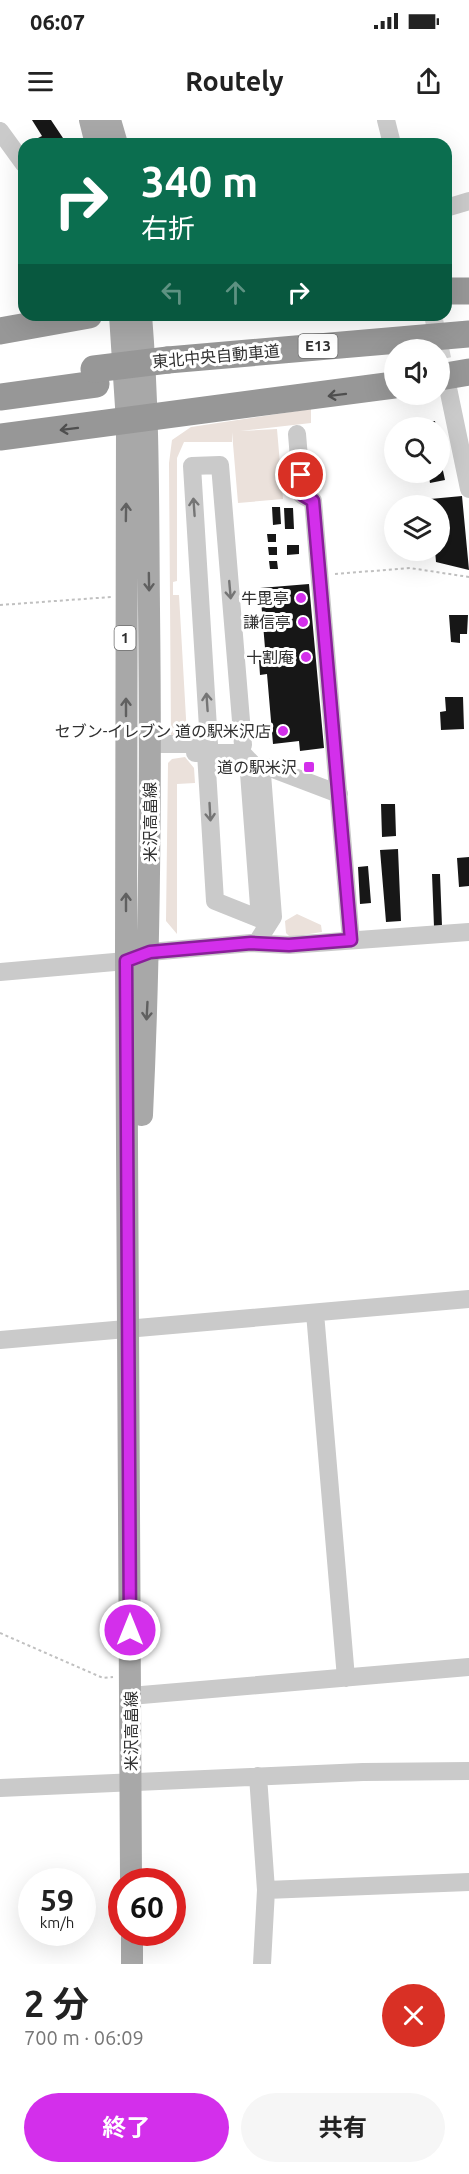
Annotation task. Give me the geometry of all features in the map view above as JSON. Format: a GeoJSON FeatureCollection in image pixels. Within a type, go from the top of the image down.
{"type":"FeatureCollection","features":[{"type":"Feature","properties":{"kind":"highway"},"geometry":{"type":"LineString","coordinates":[[452,291],[469,291]]}},
{"type":"Feature","properties":{"kind":"highway"},"geometry":{"type":"LineString","coordinates":[[0,331],[55,321]]}},
{"type":"Feature","properties":{"kind":"highway","name":"東北中央自動車道"},"geometry":{"type":"LineString","coordinates":[[0,383],[95,376],[469,334]]}},
{"type":"Feature","properties":{"kind":"highway"},"geometry":{"type":"LineString","coordinates":[[450,349],[469,347]]}},
{"type":"Feature","properties":{"kind":"highway","name":"東北中央自動車道"},"geometry":{"type":"LineString","coordinates":[[168,366],[384,355]]}},
{"type":"Feature","properties":{"kind":"highway","name":"東北中央自動車道"},"geometry":{"type":"LineString","coordinates":[[0,397],[95,376]]}},
{"type":"Feature","properties":{"kind":"highway"},"geometry":{"type":"LineString","coordinates":[[0,437],[384,387]]}},
{"type":"Feature","properties":{"kind":"main road"},"geometry":{"type":"LineString","coordinates":[[90,120],[94,138]]}},
{"type":"Feature","properties":{"kind":"main road"},"geometry":{"type":"LineString","coordinates":[[110,120],[115,138]]}},
{"type":"Feature","properties":{"kind":"main road","name":"米沢高畠線"},"geometry":{"type":"LineString","coordinates":[[121,321],[137,421],[151,748],[150,952],[130,1329]]}},
{"type":"Feature","properties":{"kind":"main road","name":"米沢高畠線"},"geometry":{"type":"LineString","coordinates":[[131,1868],[125,596],[137,421],[141,321]]}},
{"type":"Feature","properties":{"kind":"main road"},"geometry":{"type":"LineString","coordinates":[[132,1946],[132,1964]]}},
{"type":"Feature","properties":{"kind":"street"},"geometry":{"type":"LineString","coordinates":[[386,120],[390,138]]}},
{"type":"Feature","properties":{"kind":"street"},"geometry":{"type":"LineString","coordinates":[[0,131],[18,156]]}},
{"type":"Feature","properties":{"kind":"street"},"geometry":{"type":"LineString","coordinates":[[452,206],[469,201]]}},
{"type":"Feature","properties":{"kind":"street"},"geometry":{"type":"LineString","coordinates":[[452,379],[469,489]]}},
{"type":"Feature","properties":{"kind":"street"},"geometry":{"type":"LineString","coordinates":[[297,434],[303,495],[313,501],[351,940]]}},
{"type":"Feature","properties":{"kind":"street"},"geometry":{"type":"LineString","coordinates":[[220,465],[260,919],[215,901],[208,748],[192,466],[220,465]]}},
{"type":"Feature","properties":{"kind":"street"},"geometry":{"type":"LineString","coordinates":[[151,748],[208,748],[246,752],[268,767],[339,794]]}},
{"type":"Feature","properties":{"kind":"street"},"geometry":{"type":"LineString","coordinates":[[246,752],[262,774],[273,917],[256,943]]}},
{"type":"Feature","properties":{"kind":"street"},"geometry":{"type":"LineString","coordinates":[[268,767],[281,945]]}},
{"type":"Feature","properties":{"kind":"street"},"geometry":{"type":"LineString","coordinates":[[0,972],[126,961],[150,952],[256,943],[281,945],[469,932]]}},
{"type":"Feature","properties":{"kind":"street"},"geometry":{"type":"LineString","coordinates":[[0,1340],[469,1299]]}},
{"type":"Feature","properties":{"kind":"street"},"geometry":{"type":"LineString","coordinates":[[315,1313],[346,1678]]}},
{"type":"Feature","properties":{"kind":"street"},"geometry":{"type":"LineString","coordinates":[[130,1686],[346,1678],[469,1667]]}},
{"type":"Feature","properties":{"kind":"street"},"geometry":{"type":"LineString","coordinates":[[0,1788],[258,1776],[469,1771]]}},
{"type":"Feature","properties":{"kind":"street"},"geometry":{"type":"LineString","coordinates":[[258,1776],[266,1890],[262,1964]]}},
{"type":"Feature","properties":{"kind":"street"},"geometry":{"type":"LineString","coordinates":[[266,1890],[469,1882]]}},
{"type":"Feature","properties":{"kind":"path"},"geometry":{"type":"LineString","coordinates":[[331,574],[410,568],[469,577]]}},
{"type":"Feature","properties":{"kind":"path"},"geometry":{"type":"LineString","coordinates":[[0,605],[125,596]]}},
{"type":"Feature","properties":{"kind":"path"},"geometry":{"type":"LineString","coordinates":[[0,1633],[103,1678],[130,1686]]}},
{"type":"Feature","properties":{"kind":"shaded area"},"geometry":{"type":"Polygon","coordinates":[[[311,409],[311,423],[240,431],[277,429],[283,499],[238,503],[232,432],[232,442],[184,442],[177,458],[177,581],[173,582],[173,595],[179,595],[187,736],[171,737],[169,463],[172,440],[191,427],[311,409]]]}},
{"type":"Feature","properties":{"kind":"shaded area"},"geometry":{"type":"Polygon","coordinates":[[[185,757],[194,768],[195,783],[177,784],[177,934],[166,921],[168,763],[172,759],[185,757]]]}},
{"type":"Feature","properties":{"kind":"shaded area"},"geometry":{"type":"Polygon","coordinates":[[[297,914],[321,925],[322,932],[290,937],[286,933],[285,921],[297,914]]]}},
{"type":"Feature","properties":{"kind":"building"},"geometry":{"type":"Polygon","coordinates":[[[32,120],[51,120],[63,138],[38,138],[42,136],[32,120]]]}},
{"type":"Feature","properties":{"kind":"building"},"geometry":{"type":"Polygon","coordinates":[[[462,496],[469,570],[436,562],[450,561],[450,497],[462,496]]]}},
{"type":"Feature","properties":{"kind":"building"},"geometry":{"type":"Polygon","coordinates":[[[272,507],[280,507],[281,524],[273,525],[272,507]]]}},
{"type":"Feature","properties":{"kind":"building"},"geometry":{"type":"Polygon","coordinates":[[[284,508],[293,508],[294,529],[285,529],[284,508]]]}},
{"type":"Feature","properties":{"kind":"building"},"geometry":{"type":"Polygon","coordinates":[[[267,534],[276,534],[276,542],[268,542],[267,534]]]}},
{"type":"Feature","properties":{"kind":"building"},"geometry":{"type":"Polygon","coordinates":[[[287,545],[299,545],[299,554],[287,555],[287,545]]]}},
{"type":"Feature","properties":{"kind":"building"},"geometry":{"type":"Polygon","coordinates":[[[268,547],[277,547],[277,555],[269,555],[268,547]]]}},
{"type":"Feature","properties":{"kind":"building"},"geometry":{"type":"Polygon","coordinates":[[[269,561],[277,561],[278,569],[270,569],[269,561]]]}},
{"type":"Feature","properties":{"kind":"building"},"geometry":{"type":"Polygon","coordinates":[[[309,584],[324,748],[300,751],[299,741],[273,744],[267,674],[260,675],[259,660],[266,660],[260,588],[309,584]]]}},
{"type":"Feature","properties":{"kind":"building"},"geometry":{"type":"Polygon","coordinates":[[[449,615],[468,615],[467,634],[460,634],[460,643],[451,642],[449,615]]]}},
{"type":"Feature","properties":{"kind":"building"},"geometry":{"type":"Polygon","coordinates":[[[445,697],[463,697],[464,729],[441,730],[440,712],[446,711],[445,697]]]}},
{"type":"Feature","properties":{"kind":"building"},"geometry":{"type":"Polygon","coordinates":[[[381,804],[395,804],[396,836],[382,837],[381,804]]]}},
{"type":"Feature","properties":{"kind":"building"},"geometry":{"type":"Polygon","coordinates":[[[398,849],[401,921],[386,922],[380,850],[398,849]]]}},
{"type":"Feature","properties":{"kind":"building"},"geometry":{"type":"Polygon","coordinates":[[[469,857],[469,886],[459,887],[457,858],[469,857]]]}},
{"type":"Feature","properties":{"kind":"building"},"geometry":{"type":"Polygon","coordinates":[[[368,866],[371,903],[360,904],[358,867],[368,866]]]}},
{"type":"Feature","properties":{"kind":"building"},"geometry":{"type":"Polygon","coordinates":[[[432,874],[440,874],[442,926],[434,927],[432,874]]]}},
{"type":"Feature","properties":{"kind":"tunnel"},"geometry":{"type":"LineString","coordinates":[[434,321],[438,339]]}},
{"type":"Feature","properties":{"kind":"place","name":"牛毘亭"},"geometry":{"type":"Point","coordinates":[301,598]}},
{"type":"Feature","properties":{"kind":"place","name":"謙信亭"},"geometry":{"type":"Point","coordinates":[303,622]}},
{"type":"Feature","properties":{"kind":"place","name":"十割庵"},"geometry":{"type":"Point","coordinates":[306,657]}},
{"type":"Feature","properties":{"kind":"place","name":"セブン-イレブン 道の駅米沢店"},"geometry":{"type":"Point","coordinates":[283,731]}},
{"type":"Feature","properties":{"kind":"place","name":"道の駅米沢"},"geometry":{"type":"Point","coordinates":[309,767]}},
{"type":"Feature","properties":{"kind":"route"},"geometry":{"type":"LineString","coordinates":[[130,1630],[126,961],[150,952],[251,943],[289,945],[351,940],[313,501],[303,495],[301,475]]}}]}
